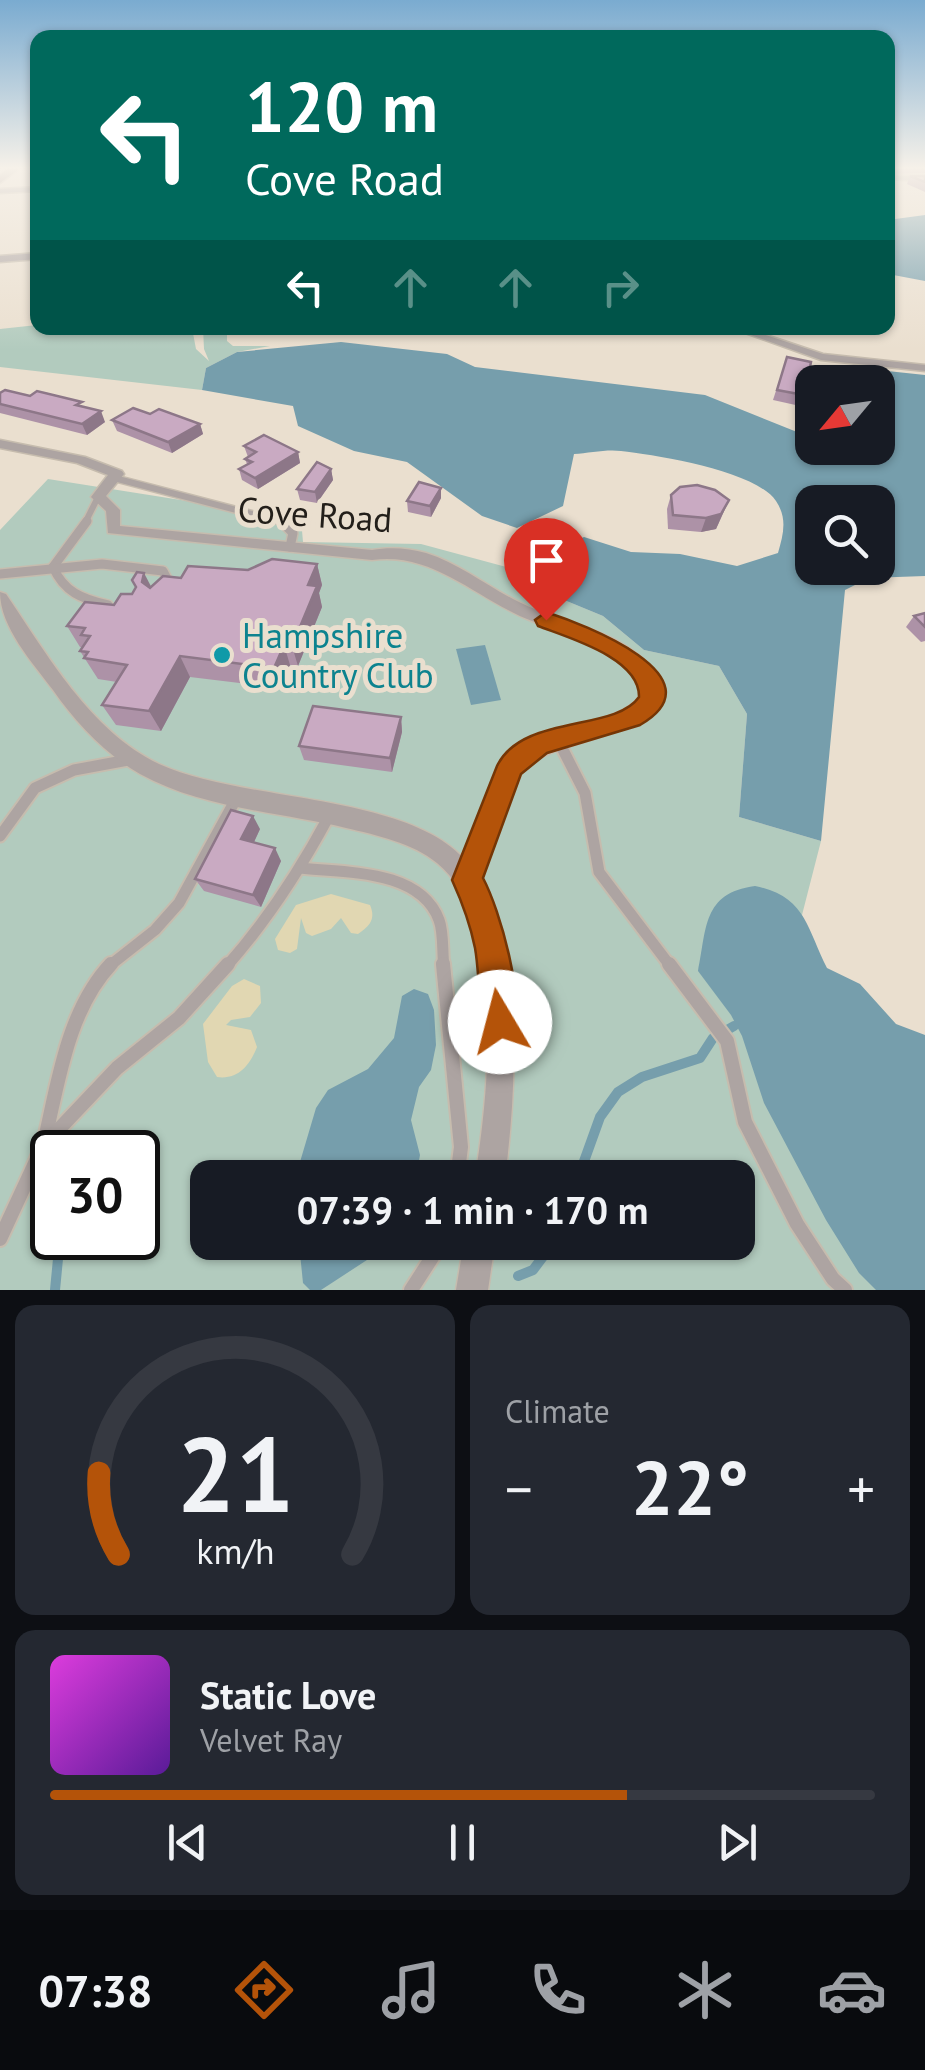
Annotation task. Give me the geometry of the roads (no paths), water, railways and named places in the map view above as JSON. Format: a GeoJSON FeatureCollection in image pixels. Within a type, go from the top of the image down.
{"type":"FeatureCollection","features":[{"type":"Feature","properties":{"kind":"street"},"geometry":{"type":"LineString","coordinates":[[0,259],[30,257]]}},
{"type":"Feature","properties":{"kind":"street"},"geometry":{"type":"LineString","coordinates":[[756,335],[821,358],[925,368]]}},
{"type":"Feature","properties":{"kind":"street"},"geometry":{"type":"LineString","coordinates":[[0,444],[80,460],[116,474],[98,498]]}},
{"type":"Feature","properties":{"kind":"street","name":"Cove Road"},"geometry":{"type":"LineString","coordinates":[[98,498],[113,510],[113,530],[372,555],[390,552],[428,559],[515,608],[609,645],[640,667],[651,684],[651,699],[643,711],[631,718],[557,738]]}},
{"type":"Feature","properties":{"kind":"street"},"geometry":{"type":"LineString","coordinates":[[0,598],[107,742],[151,771],[237,796],[381,826],[424,841],[448,856],[480,903],[490,948],[500,1022],[502,1103],[493,1160]]}},
{"type":"Feature","properties":{"kind":"street"},"geometry":{"type":"LineString","coordinates":[[467,880],[510,766],[520,756],[557,738]]}},
{"type":"Feature","properties":{"kind":"street"},"geometry":{"type":"LineString","coordinates":[[472,1290],[477,1260]]}},
{"type":"Feature","properties":{"kind":"lane"},"geometry":{"type":"LineString","coordinates":[[114,478],[273,516],[294,532],[290,546]]}},
{"type":"Feature","properties":{"kind":"lane"},"geometry":{"type":"LineString","coordinates":[[53,567],[86,524],[98,498]]}},
{"type":"Feature","properties":{"kind":"lane"},"geometry":{"type":"LineString","coordinates":[[0,574],[53,567],[134,564],[163,571],[172,585],[160,601]]}},
{"type":"Feature","properties":{"kind":"lane"},"geometry":{"type":"LineString","coordinates":[[53,567],[59,584],[79,599],[124,607]]}},
{"type":"Feature","properties":{"kind":"lane"},"geometry":{"type":"LineString","coordinates":[[557,738],[585,793],[599,872],[727,1041],[745,1122],[798,1224],[833,1280],[846,1290]]}},
{"type":"Feature","properties":{"kind":"lane"},"geometry":{"type":"LineString","coordinates":[[0,836],[35,788],[74,770],[134,759]]}},
{"type":"Feature","properties":{"kind":"lane"},"geometry":{"type":"LineString","coordinates":[[47,1130],[74,1026],[98,979],[124,949],[156,930],[182,894],[237,796]]}},
{"type":"Feature","properties":{"kind":"lane"},"geometry":{"type":"LineString","coordinates":[[58,1130],[117,1068],[179,1018],[252,938],[302,868],[329,816]]}},
{"type":"Feature","properties":{"kind":"lane"},"geometry":{"type":"LineString","coordinates":[[302,868],[383,878],[416,890],[439,920],[459,1160]]}},
{"type":"Feature","properties":{"kind":"lane"},"geometry":{"type":"LineString","coordinates":[[0,1239],[30,1174]]}},
{"type":"Feature","properties":{"kind":"lane"},"geometry":{"type":"LineString","coordinates":[[411,1290],[430,1260]]}},
{"type":"Feature","properties":{"kind":"water"},"geometry":{"type":"Polygon","coordinates":[[[895,229],[925,229],[925,281],[895,275],[895,229]]]}},
{"type":"Feature","properties":{"kind":"water"},"geometry":{"type":"Polygon","coordinates":[[[341,342],[447,354],[475,367],[705,395],[795,431],[795,465],[895,465],[895,372],[925,375],[925,576],[895,577],[895,485],[795,485],[795,585],[855,585],[845,590],[821,841],[739,817],[747,714],[719,666],[644,650],[603,616],[552,595],[514,569],[584,537],[631,552],[680,554],[737,566],[778,553],[782,514],[765,490],[728,473],[658,456],[616,451],[574,454],[563,506],[517,528],[482,516],[407,462],[354,451],[298,426],[293,406],[202,390],[206,368],[237,352],[341,342]]]}},
{"type":"Feature","properties":{"kind":"water"},"geometry":{"type":"Polygon","coordinates":[[[485,645],[501,700],[471,705],[456,649],[485,645]]]}},
{"type":"Feature","properties":{"kind":"water"},"geometry":{"type":"Polygon","coordinates":[[[755,886],[772,891],[795,906],[827,968],[860,984],[896,1024],[925,1035],[925,1290],[876,1290],[859,1273],[764,1103],[731,1015],[698,971],[706,927],[716,905],[725,896],[755,886]]]}},
{"type":"Feature","properties":{"kind":"water"},"geometry":{"type":"Polygon","coordinates":[[[414,989],[428,994],[434,1010],[436,1045],[431,1070],[419,1087],[411,1120],[419,1160],[301,1160],[316,1108],[328,1090],[368,1069],[394,1038],[402,996],[414,989]]]}},
{"type":"Feature","properties":{"kind":"water"},"geometry":{"type":"Polygon","coordinates":[[[301,1260],[367,1260],[321,1290],[310,1290],[303,1283],[301,1260]]]}},
{"type":"Feature","properties":{"kind":"waterway"},"geometry":{"type":"LineString","coordinates":[[584,1160],[600,1117],[618,1092],[642,1077],[700,1058],[713,1038],[734,1026]]}},
{"type":"Feature","properties":{"kind":"waterway"},"geometry":{"type":"LineString","coordinates":[[55,1290],[58,1260]]}},
{"type":"Feature","properties":{"kind":"waterway"},"geometry":{"type":"LineString","coordinates":[[518,1276],[533,1270],[540,1260]]}},
{"type":"Feature","properties":{"kind":"place","name":"Hampshire Country Club"},"geometry":{"type":"Point","coordinates":[222,655]}}]}
